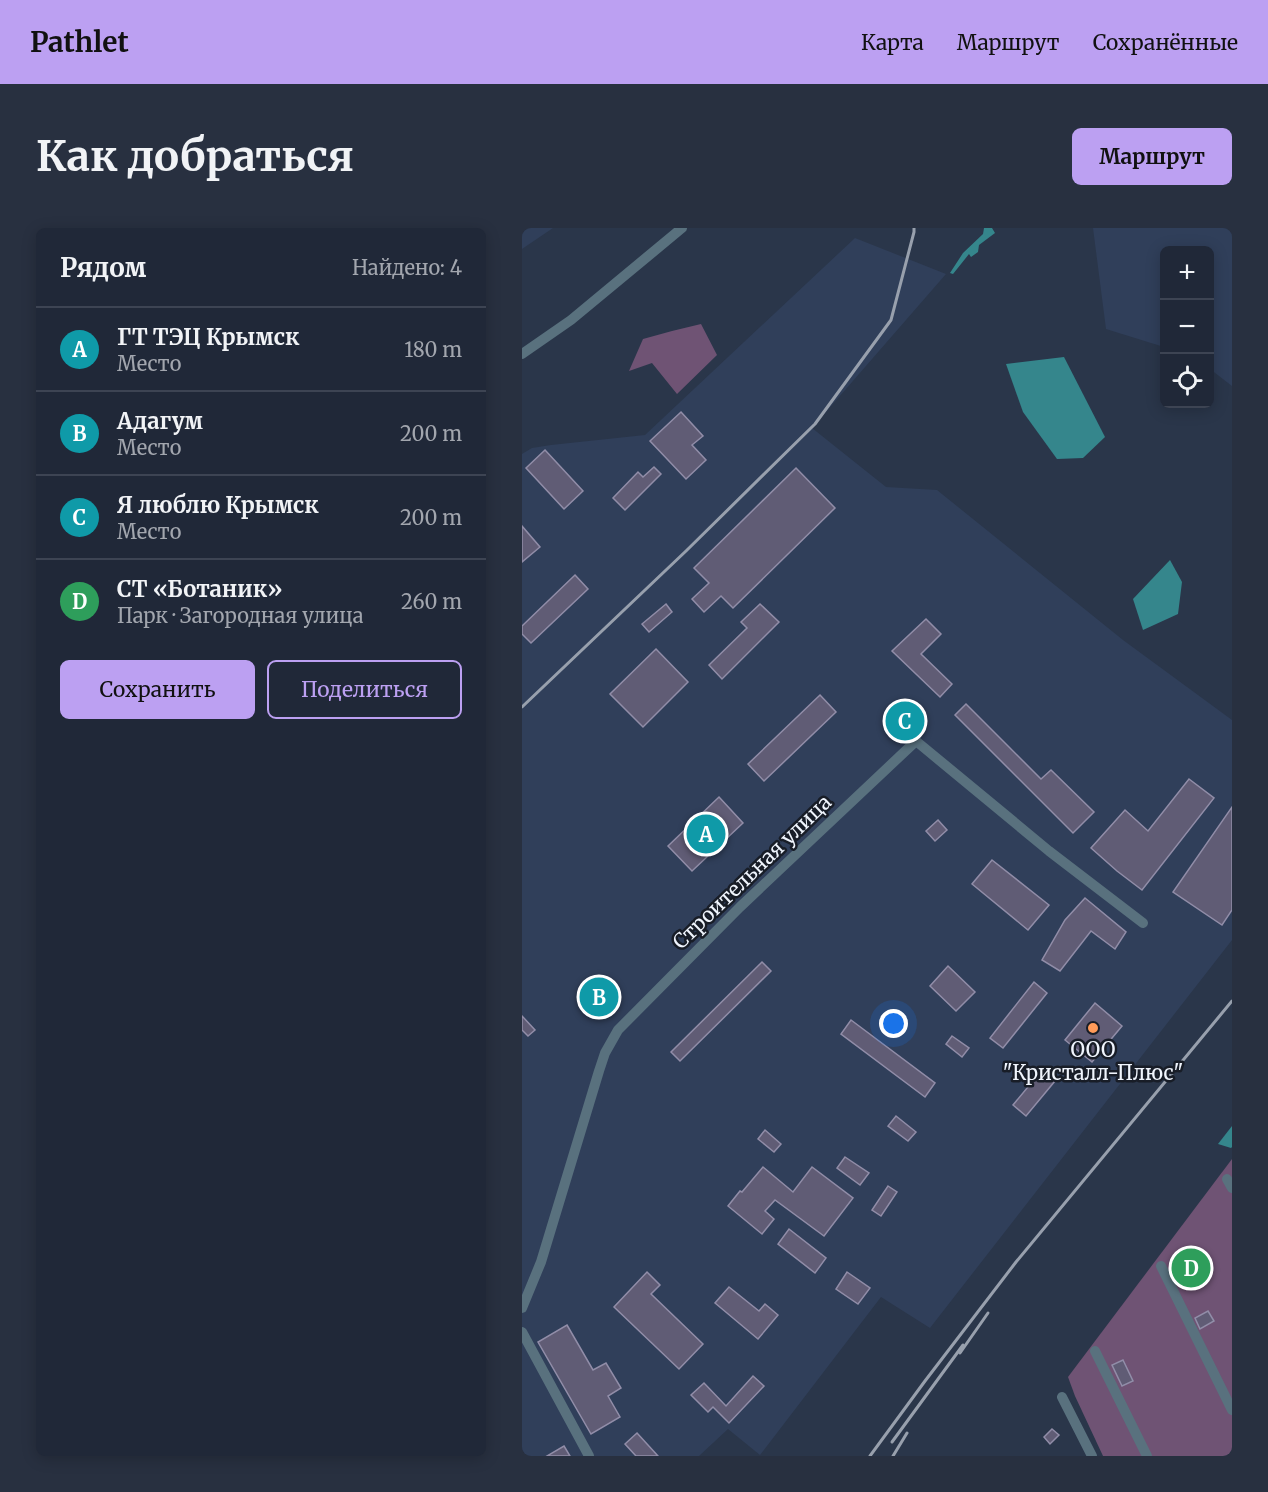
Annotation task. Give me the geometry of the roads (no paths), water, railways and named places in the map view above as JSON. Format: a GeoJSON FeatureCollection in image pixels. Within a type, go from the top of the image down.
{"type":"FeatureCollection","features":[{"type":"Feature","properties":{"kind":"street"},"geometry":{"type":"LineString","coordinates":[[522,354],[571,320],[682,228]]}},
{"type":"Feature","properties":{"kind":"street","name":"Строительная улица"},"geometry":{"type":"LineString","coordinates":[[522,1308],[541,1262],[605,1053],[618,1030],[740,907],[916,741],[1049,851],[1143,923]]}},
{"type":"Feature","properties":{"kind":"street"},"geometry":{"type":"LineString","coordinates":[[1161,1266],[1232,1410]]}},
{"type":"Feature","properties":{"kind":"street"},"geometry":{"type":"LineString","coordinates":[[522,1332],[589,1456]]}},
{"type":"Feature","properties":{"kind":"street"},"geometry":{"type":"LineString","coordinates":[[1095,1351],[1147,1456]]}},
{"type":"Feature","properties":{"kind":"street"},"geometry":{"type":"LineString","coordinates":[[1062,1397],[1092,1456]]}},
{"type":"Feature","properties":{"kind":"railway"},"geometry":{"type":"LineString","coordinates":[[522,707],[815,424],[891,320],[914,228]]}},
{"type":"Feature","properties":{"kind":"railway"},"geometry":{"type":"LineString","coordinates":[[870,1456],[1016,1262],[1232,1001]]}},
{"type":"Feature","properties":{"kind":"railway"},"geometry":{"type":"LineString","coordinates":[[960,1353],[988,1313]]}},
{"type":"Feature","properties":{"kind":"railway"},"geometry":{"type":"LineString","coordinates":[[892,1442],[963,1345]]}},
{"type":"Feature","properties":{"kind":"railway"},"geometry":{"type":"LineString","coordinates":[[893,1456],[907,1433]]}},
{"type":"Feature","properties":{"kind":"place","name":"Я люблю Крымск"},"geometry":{"type":"Point","coordinates":[905,721]}},
{"type":"Feature","properties":{"kind":"place","name":"ГТ ТЭЦ Крымск"},"geometry":{"type":"Point","coordinates":[706,834]}},
{"type":"Feature","properties":{"kind":"place","name":"Адагум"},"geometry":{"type":"Point","coordinates":[599,997]}},
{"type":"Feature","properties":{"kind":"place","name":"ООО \"Кристалл-Плюс\""},"geometry":{"type":"Point","coordinates":[1093,1028]}},
{"type":"Feature","properties":{"kind":"place","name":"СТ «Ботаник»"},"geometry":{"type":"Point","coordinates":[1191,1268]}}]}
